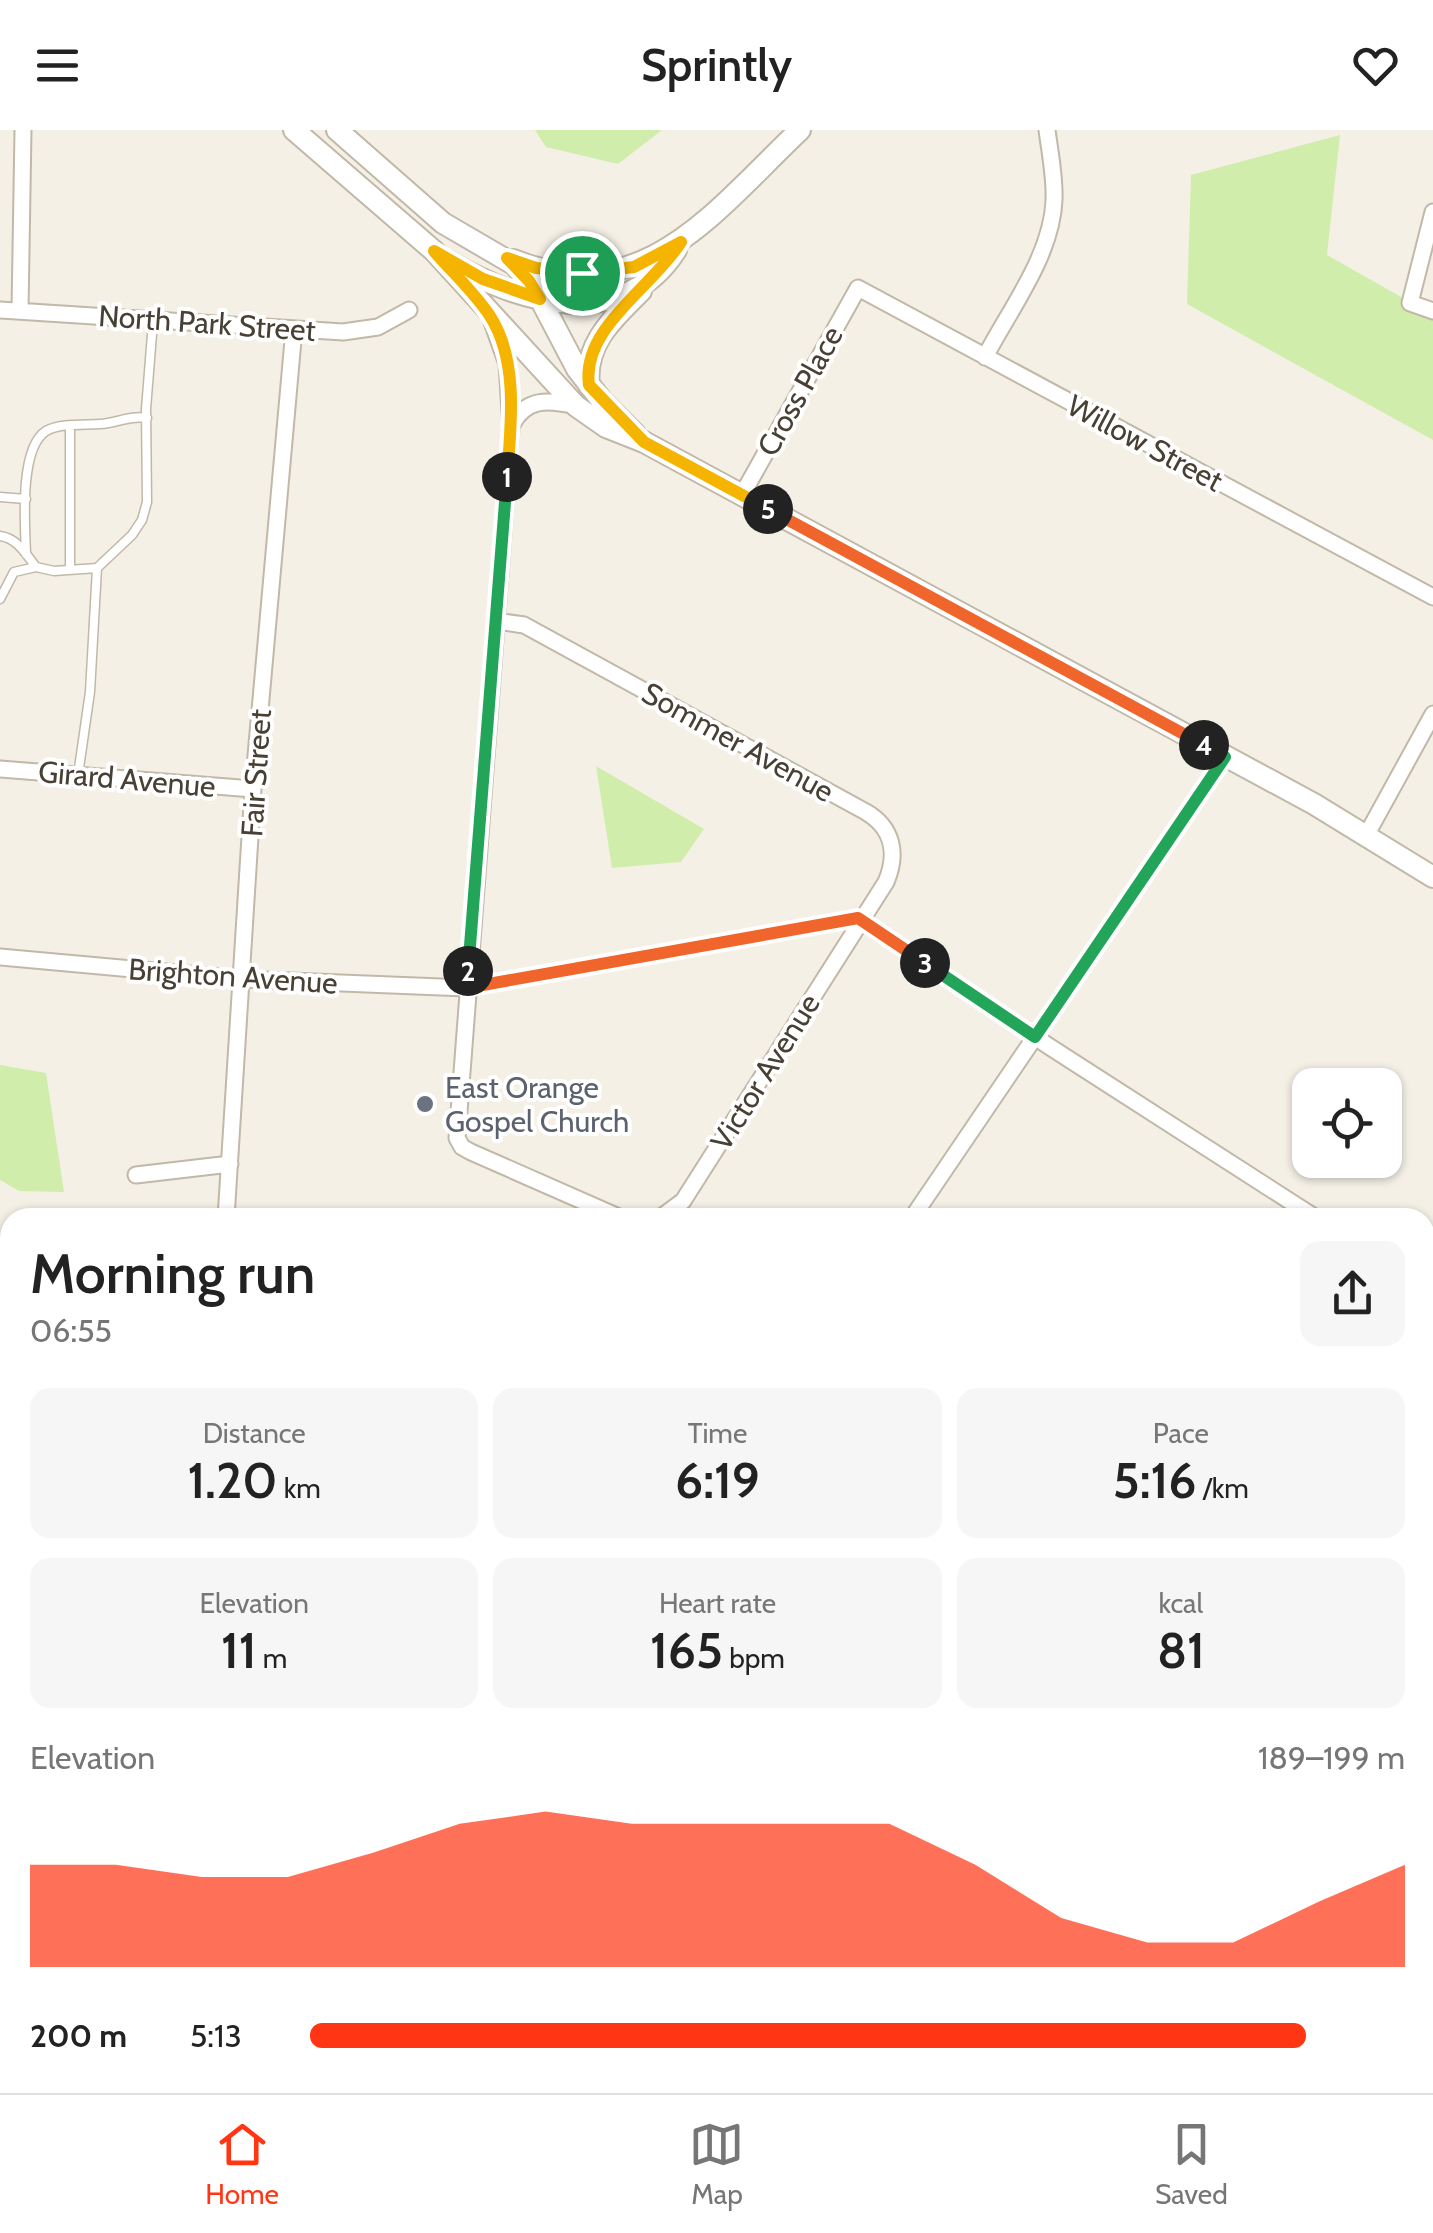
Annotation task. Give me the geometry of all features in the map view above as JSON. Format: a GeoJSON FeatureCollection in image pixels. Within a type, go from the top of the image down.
{"type":"FeatureCollection","features":[{"type":"Feature","properties":{"kind":"street"},"geometry":{"type":"LineString","coordinates":[[20,311],[23,130]]}},
{"type":"Feature","properties":{"kind":"street"},"geometry":{"type":"LineString","coordinates":[[294,130],[434,251],[490,317],[576,406],[606,427],[644,442],[1367,834],[1433,877]]}},
{"type":"Feature","properties":{"kind":"street"},"geometry":{"type":"LineString","coordinates":[[337,130],[443,223],[507,258],[553,270],[609,272],[645,263],[681,242]]}},
{"type":"Feature","properties":{"kind":"street"},"geometry":{"type":"LineString","coordinates":[[589,385],[590,358],[598,338],[654,278],[681,242],[800,130]]}},
{"type":"Feature","properties":{"kind":"street"},"geometry":{"type":"LineString","coordinates":[[985,357],[1041,253],[1050,226],[1054,188],[1047,130]]}},
{"type":"Feature","properties":{"kind":"street"},"geometry":{"type":"LineString","coordinates":[[1433,212],[1410,303],[1433,311]]}},
{"type":"Feature","properties":{"kind":"street"},"geometry":{"type":"LineString","coordinates":[[434,251],[483,279],[540,299],[600,301],[636,291],[654,278]]}},
{"type":"Feature","properties":{"kind":"street"},"geometry":{"type":"LineString","coordinates":[[507,258],[529,281],[566,352],[589,385],[644,442]]}},
{"type":"Feature","properties":{"kind":"street","name":"Willow Street"},"geometry":{"type":"LineString","coordinates":[[858,288],[1433,596]]}},
{"type":"Feature","properties":{"kind":"street","name":"Cross Place"},"geometry":{"type":"LineString","coordinates":[[742,495],[858,288]]}},
{"type":"Feature","properties":{"kind":"street","name":"North Park Street"},"geometry":{"type":"LineString","coordinates":[[0,310],[359,331],[378,327],[409,310]]}},
{"type":"Feature","properties":{"kind":"street"},"geometry":{"type":"LineString","coordinates":[[490,317],[506,364],[511,429],[456,1138],[462,1148],[598,1208]]}},
{"type":"Feature","properties":{"kind":"street","name":"Fair Street"},"geometry":{"type":"LineString","coordinates":[[227,1208],[254,789],[294,328]]}},
{"type":"Feature","properties":{"kind":"street"},"geometry":{"type":"LineString","coordinates":[[511,429],[518,414],[533,403],[576,406]]}},
{"type":"Feature","properties":{"kind":"street","name":"Sommer Avenue"},"geometry":{"type":"LineString","coordinates":[[496,621],[524,625],[875,817],[890,838],[892,864],[888,878],[862,920]]}},
{"type":"Feature","properties":{"kind":"street"},"geometry":{"type":"LineString","coordinates":[[1367,834],[1433,714]]}},
{"type":"Feature","properties":{"kind":"street"},"geometry":{"type":"LineString","coordinates":[[919,1208],[1225,757]]}},
{"type":"Feature","properties":{"kind":"street","name":"Girard Avenue"},"geometry":{"type":"LineString","coordinates":[[0,769],[254,789]]}},
{"type":"Feature","properties":{"kind":"street"},"geometry":{"type":"LineString","coordinates":[[862,920],[1300,1208]]}},
{"type":"Feature","properties":{"kind":"street","name":"Brighton Avenue"},"geometry":{"type":"LineString","coordinates":[[0,958],[242,979],[466,988],[862,920]]}},
{"type":"Feature","properties":{"kind":"street","name":"Victor Avenue"},"geometry":{"type":"LineString","coordinates":[[674,1208],[684,1201],[862,920]]}},
{"type":"Feature","properties":{"kind":"street"},"geometry":{"type":"LineString","coordinates":[[136,1176],[230,1164]]}},
{"type":"Feature","properties":{"kind":"lane"},"geometry":{"type":"LineString","coordinates":[[0,599],[5,578],[14,572],[36,567],[97,568],[142,520],[147,502],[153,320]]}},
{"type":"Feature","properties":{"kind":"lane"},"geometry":{"type":"LineString","coordinates":[[26,554],[26,479],[37,438],[50,428],[107,424],[135,416],[147,418]]}},
{"type":"Feature","properties":{"kind":"lane"},"geometry":{"type":"LineString","coordinates":[[70,426],[70,570]]}},
{"type":"Feature","properties":{"kind":"lane"},"geometry":{"type":"LineString","coordinates":[[0,497],[26,499]]}},
{"type":"Feature","properties":{"kind":"lane"},"geometry":{"type":"LineString","coordinates":[[0,536],[8,537],[36,567]]}},
{"type":"Feature","properties":{"kind":"lane"},"geometry":{"type":"LineString","coordinates":[[78,776],[90,692],[97,568]]}},
{"type":"Feature","properties":{"kind":"green space"},"geometry":{"type":"Polygon","coordinates":[[[535,130],[662,130],[618,164],[546,147],[535,130]]]}},
{"type":"Feature","properties":{"kind":"green space"},"geometry":{"type":"Polygon","coordinates":[[[1340,135],[1327,255],[1433,315],[1433,440],[1187,304],[1191,175],[1340,135]]]}},
{"type":"Feature","properties":{"kind":"green space"},"geometry":{"type":"Polygon","coordinates":[[[596,766],[704,829],[681,862],[612,868],[596,766]]]}},
{"type":"Feature","properties":{"kind":"green space"},"geometry":{"type":"Polygon","coordinates":[[[0,1065],[46,1073],[64,1192],[19,1191],[0,1180],[0,1065]]]}},
{"type":"Feature","properties":{"kind":"place","name":"East Orange Gospel Church"},"geometry":{"type":"Point","coordinates":[425,1104]}},
{"type":"Feature","properties":{"kind":"route"},"geometry":{"type":"LineString","coordinates":[[681,242],[661,272],[611,321],[590,358],[589,385],[644,442],[1225,757],[1035,1037],[858,918],[466,988],[511,415],[506,364],[490,317],[434,251],[483,279],[540,299],[507,258],[536,268],[582,273],[634,267],[681,242]]}}]}
